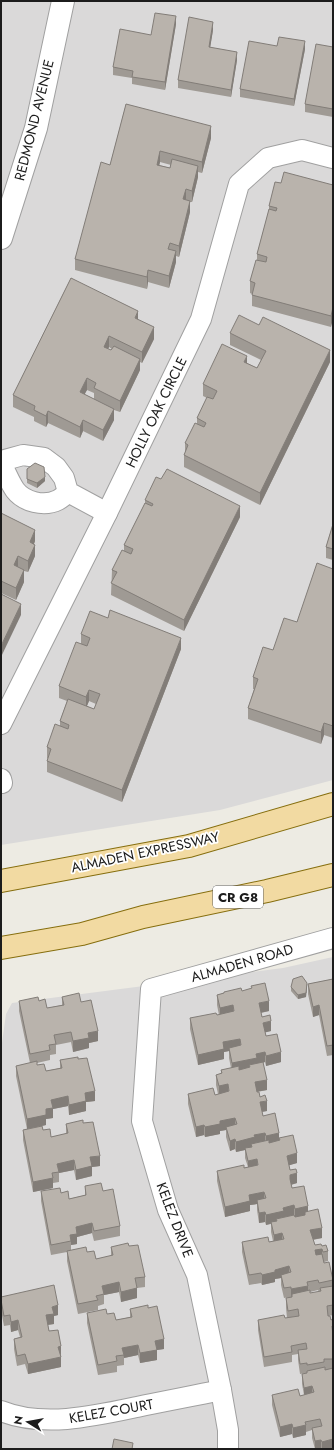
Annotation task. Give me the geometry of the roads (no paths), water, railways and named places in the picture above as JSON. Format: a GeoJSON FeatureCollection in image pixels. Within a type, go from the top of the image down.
{"type":"FeatureCollection","features":[{"type":"Feature","properties":{"kind":"main road","name":"ALMADEN EXPRESSWAY"},"geometry":{"type":"LineString","coordinates":[[1,881],[189,846],[333,804]]}},
{"type":"Feature","properties":{"kind":"main road","name":"CR G8"},"geometry":{"type":"LineString","coordinates":[[1,948],[82,934],[143,917],[267,891],[333,875]]}},
{"type":"Feature","properties":{"kind":"street","name":"REDMOND AVENUE"},"geometry":{"type":"LineString","coordinates":[[1,238],[36,128],[63,1]]}},
{"type":"Feature","properties":{"kind":"street","name":"HOLLY OAK CIRCLE"},"geometry":{"type":"LineString","coordinates":[[1,724],[107,513],[201,318],[239,184],[268,158],[302,150],[333,158]]}},
{"type":"Feature","properties":{"kind":"street"},"geometry":{"type":"LineString","coordinates":[[68,492],[57,500],[40,504],[27,500],[16,492],[7,477],[1,461],[23,455],[44,458],[56,466],[64,478],[68,492],[107,513]]}},
{"type":"Feature","properties":{"kind":"street","name":"ALMADEN ROAD"},"geometry":{"type":"LineString","coordinates":[[151,989],[333,938]]}},
{"type":"Feature","properties":{"kind":"street","name":"KELEZ DRIVE"},"geometry":{"type":"LineString","coordinates":[[151,989],[142,1121],[168,1210],[197,1275],[221,1390],[228,1430],[228,1449]]}},
{"type":"Feature","properties":{"kind":"street","name":"KELEZ COURT"},"geometry":{"type":"LineString","coordinates":[[1,1411],[9,1414],[48,1420],[90,1417],[221,1390]]}}]}
